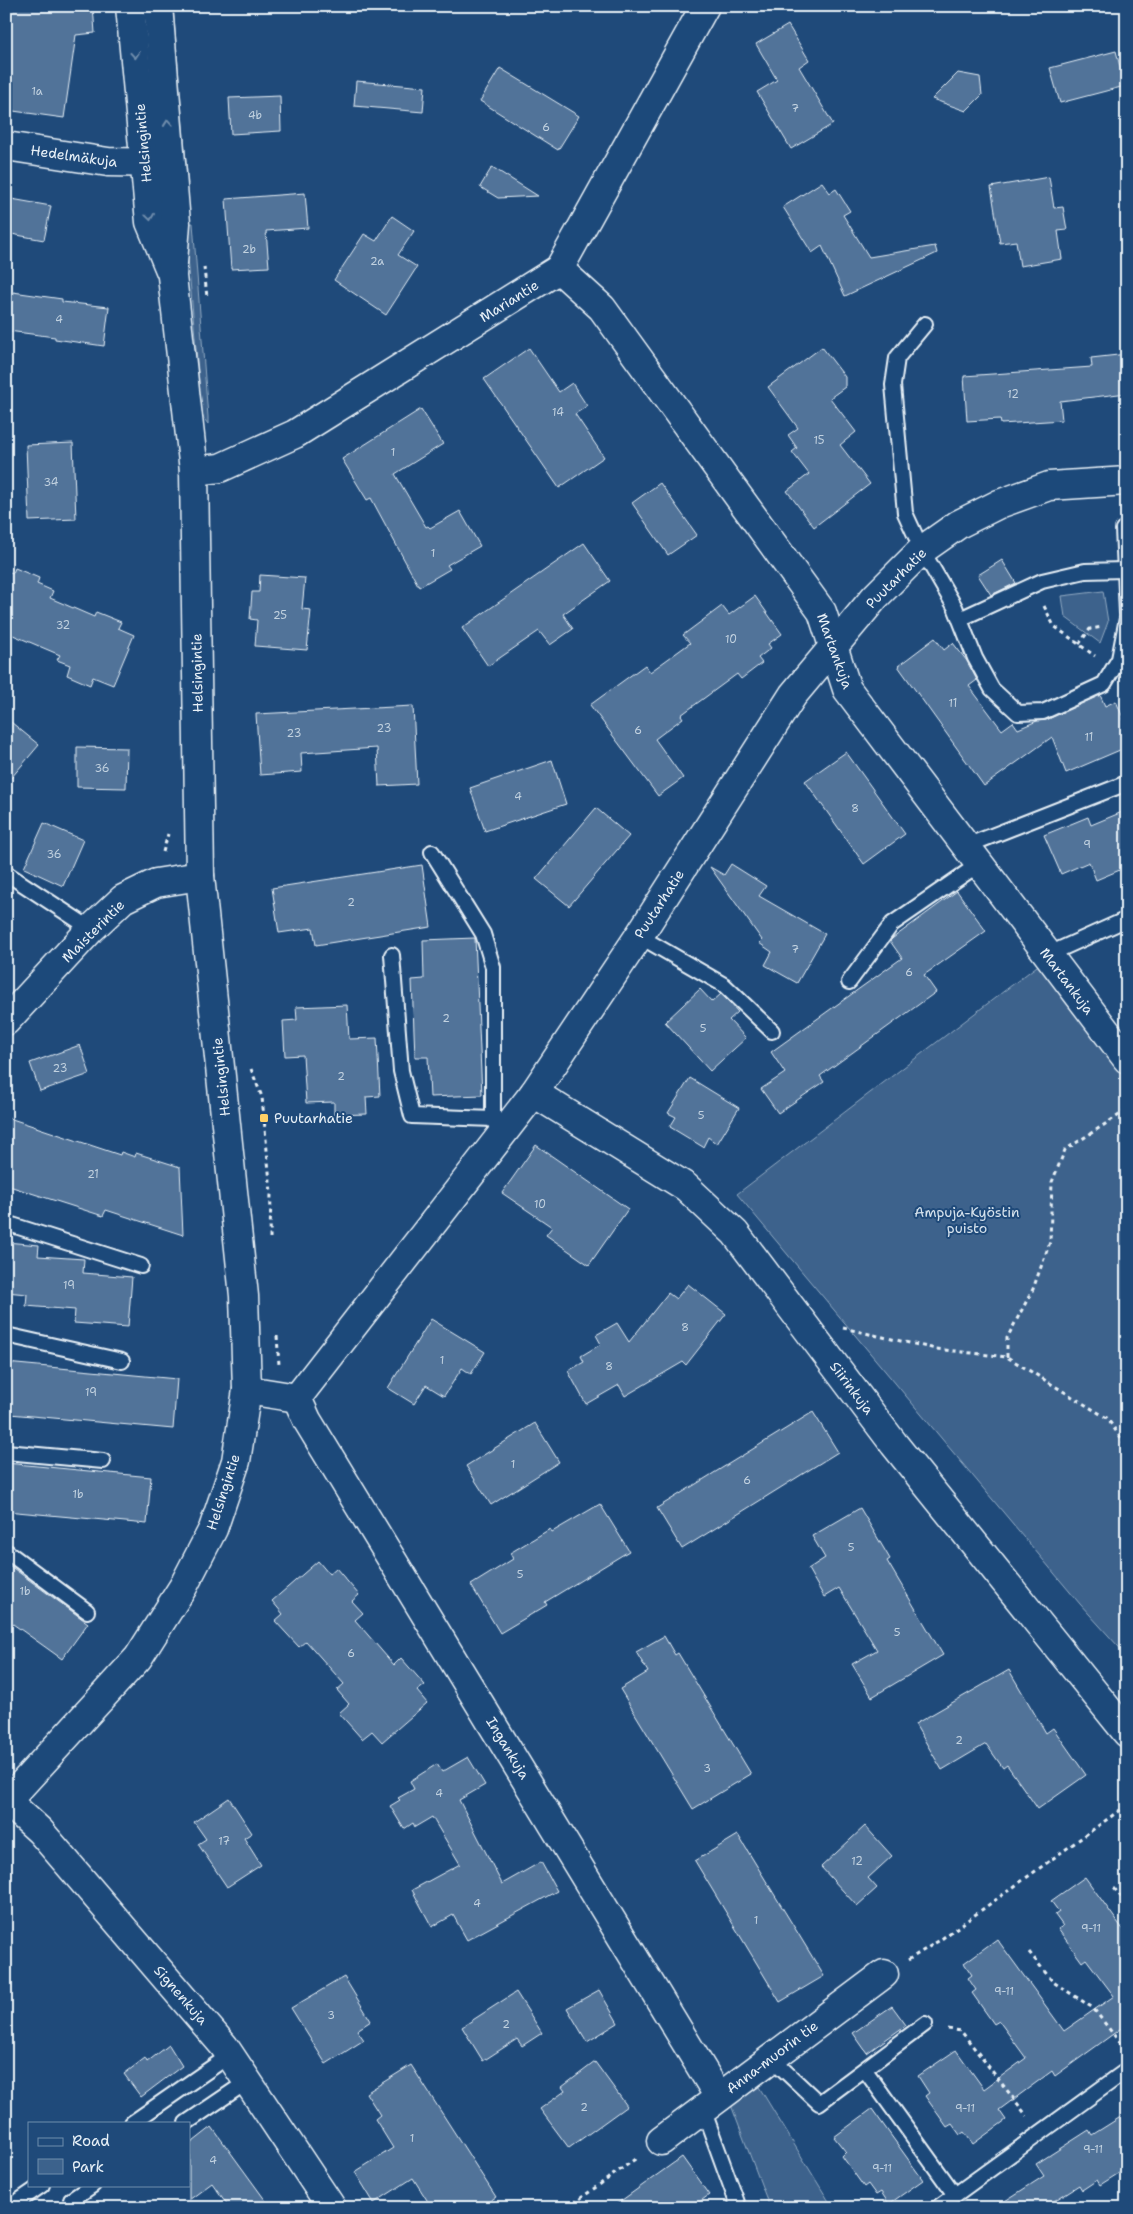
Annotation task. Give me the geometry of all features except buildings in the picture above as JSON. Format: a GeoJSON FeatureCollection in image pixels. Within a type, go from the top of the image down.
{"type":"FeatureCollection","features":[{"type":"Feature","properties":{"kind":"street","name":"Helsingintie"},"geometry":{"type":"LineString","coordinates":[[130,6],[150,222],[172,276]]}},
{"type":"Feature","properties":{"kind":"street","name":"Helsingintie"},"geometry":{"type":"LineString","coordinates":[[7,1801],[138,1658],[184,1588],[213,1529],[236,1461],[247,1390],[244,1296],[200,876],[194,471],[172,276],[176,223],[158,6]]}},
{"type":"Feature","properties":{"kind":"street","name":"Mariantie"},"geometry":{"type":"LineString","coordinates":[[194,471],[220,468],[295,434],[559,269],[705,6]]}},
{"type":"Feature","properties":{"kind":"street","name":"Hedelmäkuja"},"geometry":{"type":"LineString","coordinates":[[6,146],[108,162],[172,163]]}},
{"type":"Feature","properties":{"kind":"street","name":"Martankuja"},"geometry":{"type":"LineString","coordinates":[[559,269],[602,308],[822,612],[832,648],[847,689],[1127,1059]]}},
{"type":"Feature","properties":{"kind":"street","name":"Puutarhatie"},"geometry":{"type":"LineString","coordinates":[[297,1398],[464,1185],[496,1127],[534,1093],[639,936],[793,695],[875,597],[922,550],[960,524],[999,504],[1049,486],[1127,481]]}},
{"type":"Feature","properties":{"kind":"street","name":"Maisterintie"},"geometry":{"type":"LineString","coordinates":[[6,1021],[92,929],[123,899],[156,884],[200,876]]}},
{"type":"Feature","properties":{"kind":"street","name":"Siirinkuja"},"geometry":{"type":"LineString","coordinates":[[534,1093],[686,1188],[735,1233],[894,1444],[1127,1733]]}},
{"type":"Feature","properties":{"kind":"street"},"geometry":{"type":"LineString","coordinates":[[247,1390],[297,1398]]}},
{"type":"Feature","properties":{"kind":"street","name":"Ingankuja"},"geometry":{"type":"LineString","coordinates":[[297,1398],[307,1420],[711,2103]]}},
{"type":"Feature","properties":{"kind":"street","name":"Signenkuja"},"geometry":{"type":"LineString","coordinates":[[7,1801],[40,1831],[230,2055],[332,2208]]}},
{"type":"Feature","properties":{"kind":"street","name":"Anna-muorin tie"},"geometry":{"type":"LineString","coordinates":[[661,2141],[884,1974]]}},
{"type":"Feature","properties":{"kind":"lane"},"geometry":{"type":"LineString","coordinates":[[925,324],[897,358],[893,385],[905,513],[922,550],[960,619],[975,658],[992,689],[1018,713],[1043,712],[1104,684],[1119,659],[1127,618]]}},
{"type":"Feature","properties":{"kind":"lane"},"geometry":{"type":"LineString","coordinates":[[1123,529],[1127,614]]}},
{"type":"Feature","properties":{"kind":"lane"},"geometry":{"type":"LineString","coordinates":[[960,619],[1042,581],[1085,571],[1124,570]]}},
{"type":"Feature","properties":{"kind":"lane"},"geometry":{"type":"LineString","coordinates":[[849,982],[892,924],[972,855],[1127,783]]}},
{"type":"Feature","properties":{"kind":"lane"},"geometry":{"type":"LineString","coordinates":[[392,954],[400,1071],[412,1116],[496,1127],[493,967],[483,934],[432,852]]}},
{"type":"Feature","properties":{"kind":"lane"},"geometry":{"type":"LineString","coordinates":[[6,873],[92,929]]}},
{"type":"Feature","properties":{"kind":"lane"},"geometry":{"type":"LineString","coordinates":[[1047,954],[1127,920]]}},
{"type":"Feature","properties":{"kind":"lane"},"geometry":{"type":"LineString","coordinates":[[639,936],[724,985],[772,1031]]}},
{"type":"Feature","properties":{"kind":"lane"},"geometry":{"type":"LineString","coordinates":[[6,1223],[141,1266]]}},
{"type":"Feature","properties":{"kind":"lane"},"geometry":{"type":"LineString","coordinates":[[6,1335],[122,1361]]}},
{"type":"Feature","properties":{"kind":"lane"},"geometry":{"type":"LineString","coordinates":[[6,1452],[103,1461]]}},
{"type":"Feature","properties":{"kind":"lane"},"geometry":{"type":"LineString","coordinates":[[6,1551],[87,1612]]}},
{"type":"Feature","properties":{"kind":"lane"},"geometry":{"type":"LineString","coordinates":[[771,2058],[819,2104],[925,2024]]}},
{"type":"Feature","properties":{"kind":"lane"},"geometry":{"type":"LineString","coordinates":[[133,2122],[230,2055]]}},
{"type":"Feature","properties":{"kind":"lane"},"geometry":{"type":"LineString","coordinates":[[865,2070],[955,2195]]}},
{"type":"Feature","properties":{"kind":"lane"},"geometry":{"type":"LineString","coordinates":[[937,2208],[1127,2070]]}},
{"type":"Feature","properties":{"kind":"lane"},"geometry":{"type":"LineString","coordinates":[[188,2122],[248,2082]]}},
{"type":"Feature","properties":{"kind":"lane"},"geometry":{"type":"LineString","coordinates":[[711,2103],[739,2208]]}},
{"type":"Feature","properties":{"kind":"lane"},"geometry":{"type":"LineString","coordinates":[[6,2200],[13,2205],[41,2186]]}},
{"type":"Feature","properties":{"kind":"lane"},"geometry":{"type":"LineString","coordinates":[[71,2200],[92,2186]]}},
{"type":"Feature","properties":{"kind":"path"},"geometry":{"type":"LineString","coordinates":[[1033,585],[1054,626],[1113,669]]}},
{"type":"Feature","properties":{"kind":"path"},"geometry":{"type":"LineString","coordinates":[[156,884],[169,830]]}},
{"type":"Feature","properties":{"kind":"path"},"geometry":{"type":"LineString","coordinates":[[1007,1356],[1007,1338],[1033,1289],[1050,1242],[1052,1182],[1065,1150],[1127,1110]]}},
{"type":"Feature","properties":{"kind":"path"},"geometry":{"type":"LineString","coordinates":[[813,1337],[838,1327],[936,1349],[1007,1356],[1107,1418],[1127,1448]]}},
{"type":"Feature","properties":{"kind":"path"},"geometry":{"type":"LineString","coordinates":[[884,1974],[940,1940],[1127,1805]]}},
{"type":"Feature","properties":{"kind":"path"},"geometry":{"type":"LineString","coordinates":[[1114,1888],[1127,1904]]}},
{"type":"Feature","properties":{"kind":"path"},"geometry":{"type":"LineString","coordinates":[[1029,1952],[1054,1982],[1093,2008],[1127,2052]]}},
{"type":"Feature","properties":{"kind":"path"},"geometry":{"type":"LineString","coordinates":[[925,2024],[962,2031],[1040,2133]]}},
{"type":"Feature","properties":{"kind":"path"},"geometry":{"type":"LineString","coordinates":[[567,2208],[661,2141]]}},
{"type":"Feature","properties":{"kind":"green space"},"geometry":{"type":"Polygon","coordinates":[[[168,6],[173,6],[188,184],[183,183],[168,6]]]}},
{"type":"Feature","properties":{"kind":"green space"},"geometry":{"type":"Polygon","coordinates":[[[193,223],[208,424],[202,416],[185,224],[193,223]]]}},
{"type":"Feature","properties":{"kind":"green space"},"geometry":{"type":"Polygon","coordinates":[[[1103,591],[1108,622],[1100,643],[1065,617],[1062,596],[1103,591]]]}},
{"type":"Feature","properties":{"kind":"green space","name":"Ampuja-Kyöstin puisto"},"geometry":{"type":"Polygon","coordinates":[[[1041,963],[1127,1079],[1127,1656],[1080,1604],[737,1194],[1041,963]]]}},
{"type":"Feature","properties":{"kind":"green space"},"geometry":{"type":"Polygon","coordinates":[[[759,2087],[833,2208],[770,2208],[731,2105],[759,2087]]]}},
{"type":"Feature","properties":{"kind":"place","name":"Puutarhatie"},"geometry":{"type":"Point","coordinates":[264,1118]}}]}
